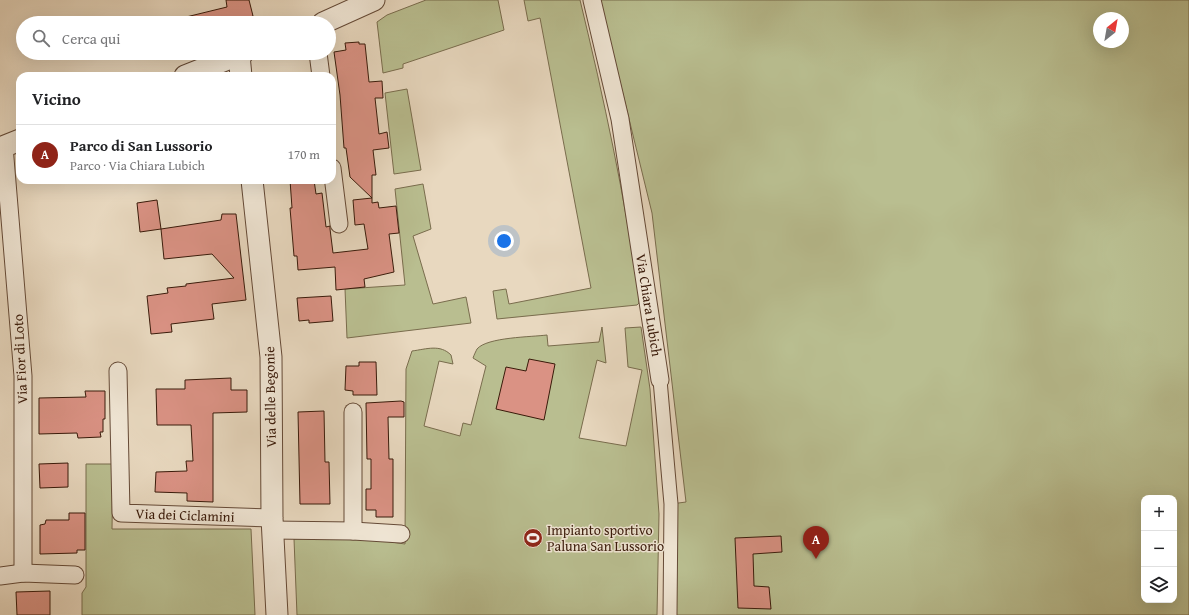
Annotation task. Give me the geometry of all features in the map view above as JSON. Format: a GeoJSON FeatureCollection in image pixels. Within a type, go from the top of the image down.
{"type":"FeatureCollection","features":[{"type":"Feature","properties":{"kind":"street"},"geometry":{"type":"LineString","coordinates":[[334,16],[352,4],[374,0]]}},
{"type":"Feature","properties":{"kind":"street","name":"Via Chiara Lubich"},"geometry":{"type":"LineString","coordinates":[[592,0],[620,119],[660,380],[671,504],[670,615]]}},
{"type":"Feature","properties":{"kind":"street"},"geometry":{"type":"LineString","coordinates":[[195,72],[226,60]]}},
{"type":"Feature","properties":{"kind":"street"},"geometry":{"type":"LineString","coordinates":[[241,60],[241,72]]}},
{"type":"Feature","properties":{"kind":"street"},"geometry":{"type":"LineString","coordinates":[[319,60],[320,72]]}},
{"type":"Feature","properties":{"kind":"street","name":"Via Fior di Loto"},"geometry":{"type":"LineString","coordinates":[[8,145],[23,376],[23,573]]}},
{"type":"Feature","properties":{"kind":"street","name":"Via delle Begonie"},"geometry":{"type":"LineString","coordinates":[[252,184],[271,357],[272,524],[277,615]]}},
{"type":"Feature","properties":{"kind":"street"},"geometry":{"type":"LineString","coordinates":[[334,184],[339,224]]}},
{"type":"Feature","properties":{"kind":"street","name":"Via dei Ciclamini"},"geometry":{"type":"LineString","coordinates":[[118,371],[120,513],[401,534]]}},
{"type":"Feature","properties":{"kind":"street"},"geometry":{"type":"LineString","coordinates":[[353,412],[353,531]]}},
{"type":"Feature","properties":{"kind":"street"},"geometry":{"type":"LineString","coordinates":[[0,576],[23,573],[75,575]]}},
{"type":"Feature","properties":{"kind":"green space"},"geometry":{"type":"Polygon","coordinates":[[[426,0],[498,0],[504,30],[403,64],[403,68],[383,73],[377,22],[387,15],[426,0]]]}},
{"type":"Feature","properties":{"kind":"green space"},"geometry":{"type":"Polygon","coordinates":[[[524,0],[580,0],[606,111],[621,185],[639,297],[639,303],[637,305],[497,319],[493,291],[506,289],[509,304],[591,288],[540,18],[528,21],[524,0]]]}},
{"type":"Feature","properties":{"kind":"green space"},"geometry":{"type":"Polygon","coordinates":[[[600,0],[1189,0],[1189,615],[670,615],[671,504],[686,502],[652,213],[600,0]]]}},
{"type":"Feature","properties":{"kind":"green space"},"geometry":{"type":"Polygon","coordinates":[[[407,89],[421,170],[394,174],[385,93],[407,89]]]}},
{"type":"Feature","properties":{"kind":"green space"},"geometry":{"type":"Polygon","coordinates":[[[423,184],[431,229],[413,236],[433,304],[466,297],[471,323],[347,338],[345,289],[405,285],[395,189],[423,184]]]}},
{"type":"Feature","properties":{"kind":"green space","name":"Impianto sportivo Paluna San Lussorio"},"geometry":{"type":"Polygon","coordinates":[[[602,327],[606,363],[597,360],[579,438],[626,446],[642,370],[628,367],[625,328],[641,327],[650,389],[659,514],[657,615],[297,615],[294,539],[350,536],[405,544],[406,369],[412,351],[438,348],[451,355],[453,364],[439,361],[424,426],[460,436],[463,423],[471,425],[486,366],[473,358],[477,349],[482,345],[500,340],[547,335],[548,346],[599,342],[602,327]]]}},
{"type":"Feature","properties":{"kind":"green space"},"geometry":{"type":"Polygon","coordinates":[[[86,464],[113,464],[112,529],[251,529],[255,615],[82,615],[82,593],[86,587],[86,464]]]}},
{"type":"Feature","properties":{"kind":"building"},"geometry":{"type":"Polygon","coordinates":[[[226,0],[249,0],[253,16],[190,16],[227,7],[226,0]]]}},
{"type":"Feature","properties":{"kind":"building"},"geometry":{"type":"Polygon","coordinates":[[[359,42],[359,44],[365,44],[369,82],[382,81],[383,98],[375,98],[379,134],[387,132],[389,148],[373,150],[376,175],[372,175],[372,198],[350,177],[346,148],[344,148],[340,95],[335,60],[336,52],[346,50],[345,43],[359,42]]]}},
{"type":"Feature","properties":{"kind":"building"},"geometry":{"type":"Polygon","coordinates":[[[290,184],[315,184],[316,194],[322,193],[326,227],[330,226],[333,253],[368,249],[364,224],[355,225],[353,200],[372,198],[372,203],[378,202],[379,208],[396,206],[399,233],[389,234],[394,272],[364,279],[365,287],[336,290],[335,267],[298,270],[297,256],[294,256],[290,208],[292,208],[290,184]]]}},
{"type":"Feature","properties":{"kind":"building"},"geometry":{"type":"Polygon","coordinates":[[[157,200],[161,229],[140,232],[137,203],[157,200]]]}},
{"type":"Feature","properties":{"kind":"building"},"geometry":{"type":"Polygon","coordinates":[[[222,214],[236,214],[246,300],[212,304],[214,319],[171,324],[172,332],[151,334],[147,296],[168,293],[167,288],[186,286],[186,284],[234,278],[212,254],[164,259],[161,229],[221,220],[222,214]]]}},
{"type":"Feature","properties":{"kind":"building"},"geometry":{"type":"Polygon","coordinates":[[[331,296],[333,321],[309,323],[309,320],[299,321],[297,298],[331,296]]]}},
{"type":"Feature","properties":{"kind":"building"},"geometry":{"type":"Polygon","coordinates":[[[529,359],[555,364],[544,420],[496,409],[506,367],[526,371],[529,359]]]}},
{"type":"Feature","properties":{"kind":"building"},"geometry":{"type":"Polygon","coordinates":[[[359,362],[376,362],[377,395],[353,395],[353,391],[345,390],[346,366],[359,366],[359,362]]]}},
{"type":"Feature","properties":{"kind":"building"},"geometry":{"type":"Polygon","coordinates":[[[231,378],[231,390],[247,390],[247,412],[213,413],[213,502],[187,501],[187,493],[155,492],[156,472],[187,471],[186,461],[193,461],[191,425],[157,425],[156,389],[185,389],[185,380],[231,378]]]}},
{"type":"Feature","properties":{"kind":"building"},"geometry":{"type":"Polygon","coordinates":[[[85,391],[105,391],[105,419],[103,419],[103,432],[100,432],[101,437],[78,438],[77,433],[39,434],[39,398],[86,397],[85,391]]]}},
{"type":"Feature","properties":{"kind":"building"},"geometry":{"type":"Polygon","coordinates":[[[404,402],[404,417],[388,417],[389,459],[393,459],[393,517],[376,517],[376,510],[366,510],[366,489],[371,489],[371,459],[367,459],[366,403],[404,402]]]}},
{"type":"Feature","properties":{"kind":"building"},"geometry":{"type":"Polygon","coordinates":[[[324,411],[325,462],[329,462],[330,504],[300,504],[298,412],[324,411]]]}},
{"type":"Feature","properties":{"kind":"building"},"geometry":{"type":"Polygon","coordinates":[[[68,463],[68,487],[40,488],[39,464],[68,463]]]}},
{"type":"Feature","properties":{"kind":"building"},"geometry":{"type":"Polygon","coordinates":[[[69,513],[85,513],[85,550],[77,550],[77,553],[40,554],[40,525],[45,524],[46,520],[69,520],[69,513]]]}},
{"type":"Feature","properties":{"kind":"building"},"geometry":{"type":"Polygon","coordinates":[[[781,536],[782,552],[753,554],[754,586],[769,587],[771,609],[738,608],[735,538],[781,536]]]}},
{"type":"Feature","properties":{"kind":"building"},"geometry":{"type":"Polygon","coordinates":[[[50,591],[50,615],[17,615],[16,592],[50,591]]]}},
{"type":"Feature","properties":{"kind":"place","name":"Impianto sportivo Paluna San Lussorio"},"geometry":{"type":"Point","coordinates":[533,538]}},
{"type":"Feature","properties":{"kind":"place","name":"Parco di San Lussorio"},"geometry":{"type":"Point","coordinates":[816,559]}}]}
